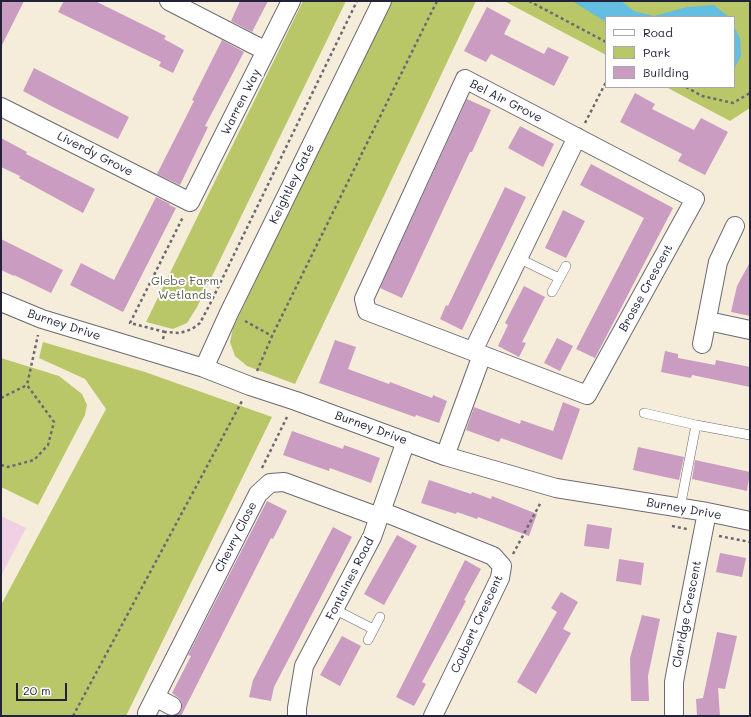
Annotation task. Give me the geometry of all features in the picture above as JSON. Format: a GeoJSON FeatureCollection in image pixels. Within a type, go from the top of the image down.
{"type":"FeatureCollection","features":[{"type":"Feature","properties":{"kind":"street"},"geometry":{"type":"LineString","coordinates":[[169,1],[266,51]]}},
{"type":"Feature","properties":{"kind":"street","name":"Warren Way"},"geometry":{"type":"LineString","coordinates":[[190,202],[291,1]]}},
{"type":"Feature","properties":{"kind":"street","name":"Keightley Gate"},"geometry":{"type":"LineString","coordinates":[[204,368],[229,313],[382,1]]}},
{"type":"Feature","properties":{"kind":"street","name":"Bel Air Grove"},"geometry":{"type":"LineString","coordinates":[[477,353],[367,311],[364,299],[465,79],[577,137]]}},
{"type":"Feature","properties":{"kind":"street","name":"Liverdy Grove"},"geometry":{"type":"LineString","coordinates":[[1,107],[190,202]]}},
{"type":"Feature","properties":{"kind":"street"},"geometry":{"type":"LineString","coordinates":[[445,456],[477,353],[518,258],[577,137]]}},
{"type":"Feature","properties":{"kind":"street","name":"Brosse Crescent"},"geometry":{"type":"LineString","coordinates":[[477,353],[587,395],[695,199],[577,137]]}},
{"type":"Feature","properties":{"kind":"street"},"geometry":{"type":"LineString","coordinates":[[702,344],[708,321],[718,262],[735,226]]}},
{"type":"Feature","properties":{"kind":"street","name":"Burney Drive"},"geometry":{"type":"LineString","coordinates":[[1,302],[42,320],[204,368],[445,456],[550,486],[707,512],[750,521]]}},
{"type":"Feature","properties":{"kind":"street"},"geometry":{"type":"LineString","coordinates":[[708,321],[750,330]]}},
{"type":"Feature","properties":{"kind":"street","name":"Fontaines Road"},"geometry":{"type":"LineString","coordinates":[[297,716],[304,666],[372,537],[406,441]]}},
{"type":"Feature","properties":{"kind":"street"},"geometry":{"type":"LineString","coordinates":[[270,483],[284,482],[380,514]]}},
{"type":"Feature","properties":{"kind":"street","name":"Chevry Close"},"geometry":{"type":"LineString","coordinates":[[147,713],[258,494],[270,483]]}},
{"type":"Feature","properties":{"kind":"street","name":"Claridge Crescent"},"geometry":{"type":"LineString","coordinates":[[674,716],[674,682],[707,512]]}},
{"type":"Feature","properties":{"kind":"street","name":"Coubert Crescent"},"geometry":{"type":"LineString","coordinates":[[380,514],[493,556],[502,566],[500,578],[433,716]]}},
{"type":"Feature","properties":{"kind":"street"},"geometry":{"type":"LineString","coordinates":[[155,697],[172,706]]}},
{"type":"Feature","properties":{"kind":"lane"},"geometry":{"type":"LineString","coordinates":[[518,258],[559,278]]}},
{"type":"Feature","properties":{"kind":"lane"},"geometry":{"type":"LineString","coordinates":[[552,292],[566,266]]}},
{"type":"Feature","properties":{"kind":"lane"},"geometry":{"type":"LineString","coordinates":[[644,413],[750,435]]}},
{"type":"Feature","properties":{"kind":"lane"},"geometry":{"type":"LineString","coordinates":[[680,508],[696,425]]}},
{"type":"Feature","properties":{"kind":"lane"},"geometry":{"type":"LineString","coordinates":[[334,609],[373,629]]}},
{"type":"Feature","properties":{"kind":"lane"},"geometry":{"type":"LineString","coordinates":[[368,640],[380,617]]}},
{"type":"Feature","properties":{"kind":"path"},"geometry":{"type":"LineString","coordinates":[[190,202],[130,323],[166,332],[180,333],[200,323],[357,1]]}},
{"type":"Feature","properties":{"kind":"path"},"geometry":{"type":"LineString","coordinates":[[257,371],[272,336],[437,1]]}},
{"type":"Feature","properties":{"kind":"path"},"geometry":{"type":"LineString","coordinates":[[529,1],[605,41]]}},
{"type":"Feature","properties":{"kind":"path"},"geometry":{"type":"LineString","coordinates":[[577,137],[605,84]]}},
{"type":"Feature","properties":{"kind":"path"},"geometry":{"type":"LineString","coordinates":[[688,88],[702,96],[733,103],[750,93]]}},
{"type":"Feature","properties":{"kind":"path"},"geometry":{"type":"LineString","coordinates":[[1,465],[8,467],[34,460],[48,446],[54,422],[27,385],[42,320]]}},
{"type":"Feature","properties":{"kind":"path"},"geometry":{"type":"LineString","coordinates":[[242,320],[272,336]]}},
{"type":"Feature","properties":{"kind":"path"},"geometry":{"type":"LineString","coordinates":[[163,341],[166,332]]}},
{"type":"Feature","properties":{"kind":"path"},"geometry":{"type":"LineString","coordinates":[[1,398],[27,385]]}},
{"type":"Feature","properties":{"kind":"path"},"geometry":{"type":"LineString","coordinates":[[73,716],[245,396]]}},
{"type":"Feature","properties":{"kind":"path"},"geometry":{"type":"LineString","coordinates":[[270,483],[262,467],[287,417]]}},
{"type":"Feature","properties":{"kind":"path"},"geometry":{"type":"LineString","coordinates":[[502,566],[514,554],[550,486]]}},
{"type":"Feature","properties":{"kind":"shaded area"},"geometry":{"type":"Polygon","coordinates":[[[1,516],[26,528],[1,576],[1,516]]]}},
{"type":"Feature","properties":{"kind":"green space","name":"Glebe Farm Wetlands"},"geometry":{"type":"Polygon","coordinates":[[[303,1],[346,1],[197,307],[187,323],[173,329],[146,322],[303,1]]]}},
{"type":"Feature","properties":{"kind":"green space"},"geometry":{"type":"Polygon","coordinates":[[[391,1],[476,1],[295,384],[247,366],[235,356],[230,342],[233,328],[391,1]]]}},
{"type":"Feature","properties":{"kind":"green space"},"geometry":{"type":"Polygon","coordinates":[[[504,1],[750,1],[750,108],[730,121],[668,88],[735,88],[735,16],[605,16],[605,54],[504,1]]]}},
{"type":"Feature","properties":{"kind":"green space"},"geometry":{"type":"Polygon","coordinates":[[[43,342],[145,372],[272,417],[126,716],[1,716],[1,605],[106,409],[85,379],[39,358],[43,342]]]}},
{"type":"Feature","properties":{"kind":"green space"},"geometry":{"type":"Polygon","coordinates":[[[1,358],[59,376],[82,394],[87,405],[85,415],[38,505],[1,487],[1,358]]]}},
{"type":"Feature","properties":{"kind":"water"},"geometry":{"type":"Polygon","coordinates":[[[572,1],[621,1],[634,11],[654,16],[605,16],[605,21],[572,1]]]}},
{"type":"Feature","properties":{"kind":"water"},"geometry":{"type":"Polygon","coordinates":[[[714,5],[728,16],[654,16],[687,7],[714,5]]]}},
{"type":"Feature","properties":{"kind":"water"},"geometry":{"type":"Polygon","coordinates":[[[735,28],[740,38],[741,56],[735,67],[735,28]]]}},
{"type":"Feature","properties":{"kind":"building"},"geometry":{"type":"Polygon","coordinates":[[[1,1],[24,1],[1,47],[1,1]]]}},
{"type":"Feature","properties":{"kind":"building"},"geometry":{"type":"Polygon","coordinates":[[[64,1],[95,1],[166,36],[164,39],[184,50],[173,73],[159,66],[161,62],[58,12],[64,1]]]}},
{"type":"Feature","properties":{"kind":"building"},"geometry":{"type":"Polygon","coordinates":[[[240,1],[268,1],[252,32],[231,21],[240,1]]]}},
{"type":"Feature","properties":{"kind":"building"},"geometry":{"type":"Polygon","coordinates":[[[487,7],[511,20],[504,34],[544,54],[548,47],[569,57],[554,86],[491,54],[486,62],[464,51],[487,7]]]}},
{"type":"Feature","properties":{"kind":"building"},"geometry":{"type":"Polygon","coordinates":[[[222,40],[244,52],[205,126],[208,127],[180,185],[157,174],[194,101],[192,100],[222,40]]]}},
{"type":"Feature","properties":{"kind":"building"},"geometry":{"type":"Polygon","coordinates":[[[34,68],[129,117],[118,139],[23,91],[34,68]]]}},
{"type":"Feature","properties":{"kind":"building"},"geometry":{"type":"Polygon","coordinates":[[[635,93],[655,104],[652,109],[694,130],[701,118],[728,132],[705,175],[678,161],[682,154],[620,122],[635,93]]]}},
{"type":"Feature","properties":{"kind":"building"},"geometry":{"type":"Polygon","coordinates":[[[467,99],[491,110],[402,298],[380,288],[467,99]]]}},
{"type":"Feature","properties":{"kind":"building"},"geometry":{"type":"Polygon","coordinates":[[[520,126],[554,144],[543,167],[508,148],[520,126]]]}},
{"type":"Feature","properties":{"kind":"building"},"geometry":{"type":"Polygon","coordinates":[[[1,138],[27,152],[26,154],[95,189],[83,213],[19,178],[20,176],[1,167],[1,138]]]}},
{"type":"Feature","properties":{"kind":"building"},"geometry":{"type":"Polygon","coordinates":[[[591,164],[673,208],[595,358],[576,349],[644,218],[580,185],[591,164]]]}},
{"type":"Feature","properties":{"kind":"building"},"geometry":{"type":"Polygon","coordinates":[[[505,187],[526,197],[462,330],[440,319],[446,305],[448,306],[505,187]]]}},
{"type":"Feature","properties":{"kind":"building"},"geometry":{"type":"Polygon","coordinates":[[[156,197],[176,208],[123,312],[70,285],[81,263],[114,280],[156,197]]]}},
{"type":"Feature","properties":{"kind":"building"},"geometry":{"type":"Polygon","coordinates":[[[563,210],[585,221],[566,258],[545,248],[563,210]]]}},
{"type":"Feature","properties":{"kind":"building"},"geometry":{"type":"Polygon","coordinates":[[[1,239],[63,270],[51,293],[1,270],[1,239]]]}},
{"type":"Feature","properties":{"kind":"building"},"geometry":{"type":"Polygon","coordinates":[[[750,262],[750,316],[731,312],[737,286],[750,262]]]}},
{"type":"Feature","properties":{"kind":"building"},"geometry":{"type":"Polygon","coordinates":[[[524,286],[545,297],[522,342],[526,343],[519,357],[498,346],[508,325],[505,323],[524,286]]]}},
{"type":"Feature","properties":{"kind":"building"},"geometry":{"type":"Polygon","coordinates":[[[557,338],[573,346],[560,371],[544,363],[557,338]]]}},
{"type":"Feature","properties":{"kind":"building"},"geometry":{"type":"Polygon","coordinates":[[[335,340],[356,347],[348,369],[389,384],[390,382],[432,398],[433,395],[447,401],[439,423],[416,415],[415,417],[319,383],[335,340]]]}},
{"type":"Feature","properties":{"kind":"building"},"geometry":{"type":"Polygon","coordinates":[[[665,351],[678,354],[678,358],[715,365],[716,360],[750,367],[750,387],[692,375],[691,378],[661,372],[665,351]]]}},
{"type":"Feature","properties":{"kind":"building"},"geometry":{"type":"Polygon","coordinates":[[[563,402],[580,409],[562,460],[501,438],[499,442],[466,430],[474,407],[520,424],[521,420],[553,431],[563,402]]]}},
{"type":"Feature","properties":{"kind":"building"},"geometry":{"type":"Polygon","coordinates":[[[292,431],[343,449],[344,445],[380,458],[371,483],[330,468],[329,471],[283,455],[292,431]]]}},
{"type":"Feature","properties":{"kind":"building"},"geometry":{"type":"Polygon","coordinates":[[[638,447],[684,457],[679,480],[633,470],[638,447]]]}},
{"type":"Feature","properties":{"kind":"building"},"geometry":{"type":"Polygon","coordinates":[[[695,460],[750,472],[747,491],[692,479],[695,460]]]}},
{"type":"Feature","properties":{"kind":"building"},"geometry":{"type":"Polygon","coordinates":[[[429,480],[471,494],[472,492],[491,499],[492,496],[537,514],[529,536],[478,517],[477,519],[457,512],[456,514],[421,503],[429,480]]]}},
{"type":"Feature","properties":{"kind":"building"},"geometry":{"type":"Polygon","coordinates":[[[267,501],[287,511],[273,539],[271,538],[181,716],[174,716],[181,711],[182,705],[181,700],[172,693],[191,656],[188,655],[267,501]]]}},
{"type":"Feature","properties":{"kind":"building"},"geometry":{"type":"Polygon","coordinates":[[[587,524],[612,528],[609,549],[584,546],[587,524]]]}},
{"type":"Feature","properties":{"kind":"building"},"geometry":{"type":"Polygon","coordinates":[[[333,527],[352,537],[274,687],[271,701],[249,697],[253,680],[333,527]]]}},
{"type":"Feature","properties":{"kind":"building"},"geometry":{"type":"Polygon","coordinates":[[[397,535],[417,546],[384,605],[364,594],[397,535]]]}},
{"type":"Feature","properties":{"kind":"building"},"geometry":{"type":"Polygon","coordinates":[[[720,553],[746,558],[742,577],[716,572],[720,553]]]}},
{"type":"Feature","properties":{"kind":"building"},"geometry":{"type":"Polygon","coordinates":[[[619,559],[644,563],[641,585],[616,581],[619,559]]]}},
{"type":"Feature","properties":{"kind":"building"},"geometry":{"type":"Polygon","coordinates":[[[465,560],[481,569],[464,600],[466,601],[422,682],[426,684],[414,706],[396,697],[465,560]]]}},
{"type":"Feature","properties":{"kind":"building"},"geometry":{"type":"Polygon","coordinates":[[[561,592],[578,602],[563,629],[571,633],[536,694],[517,682],[557,612],[551,608],[561,592]]]}},
{"type":"Feature","properties":{"kind":"building"},"geometry":{"type":"Polygon","coordinates":[[[642,615],[660,619],[648,676],[649,701],[631,701],[630,658],[642,615]]]}},
{"type":"Feature","properties":{"kind":"building"},"geometry":{"type":"Polygon","coordinates":[[[717,632],[737,636],[725,689],[718,688],[720,716],[697,716],[696,699],[703,698],[717,632]]]}},
{"type":"Feature","properties":{"kind":"building"},"geometry":{"type":"Polygon","coordinates":[[[342,636],[361,646],[340,686],[320,675],[342,636]]]}}]}
